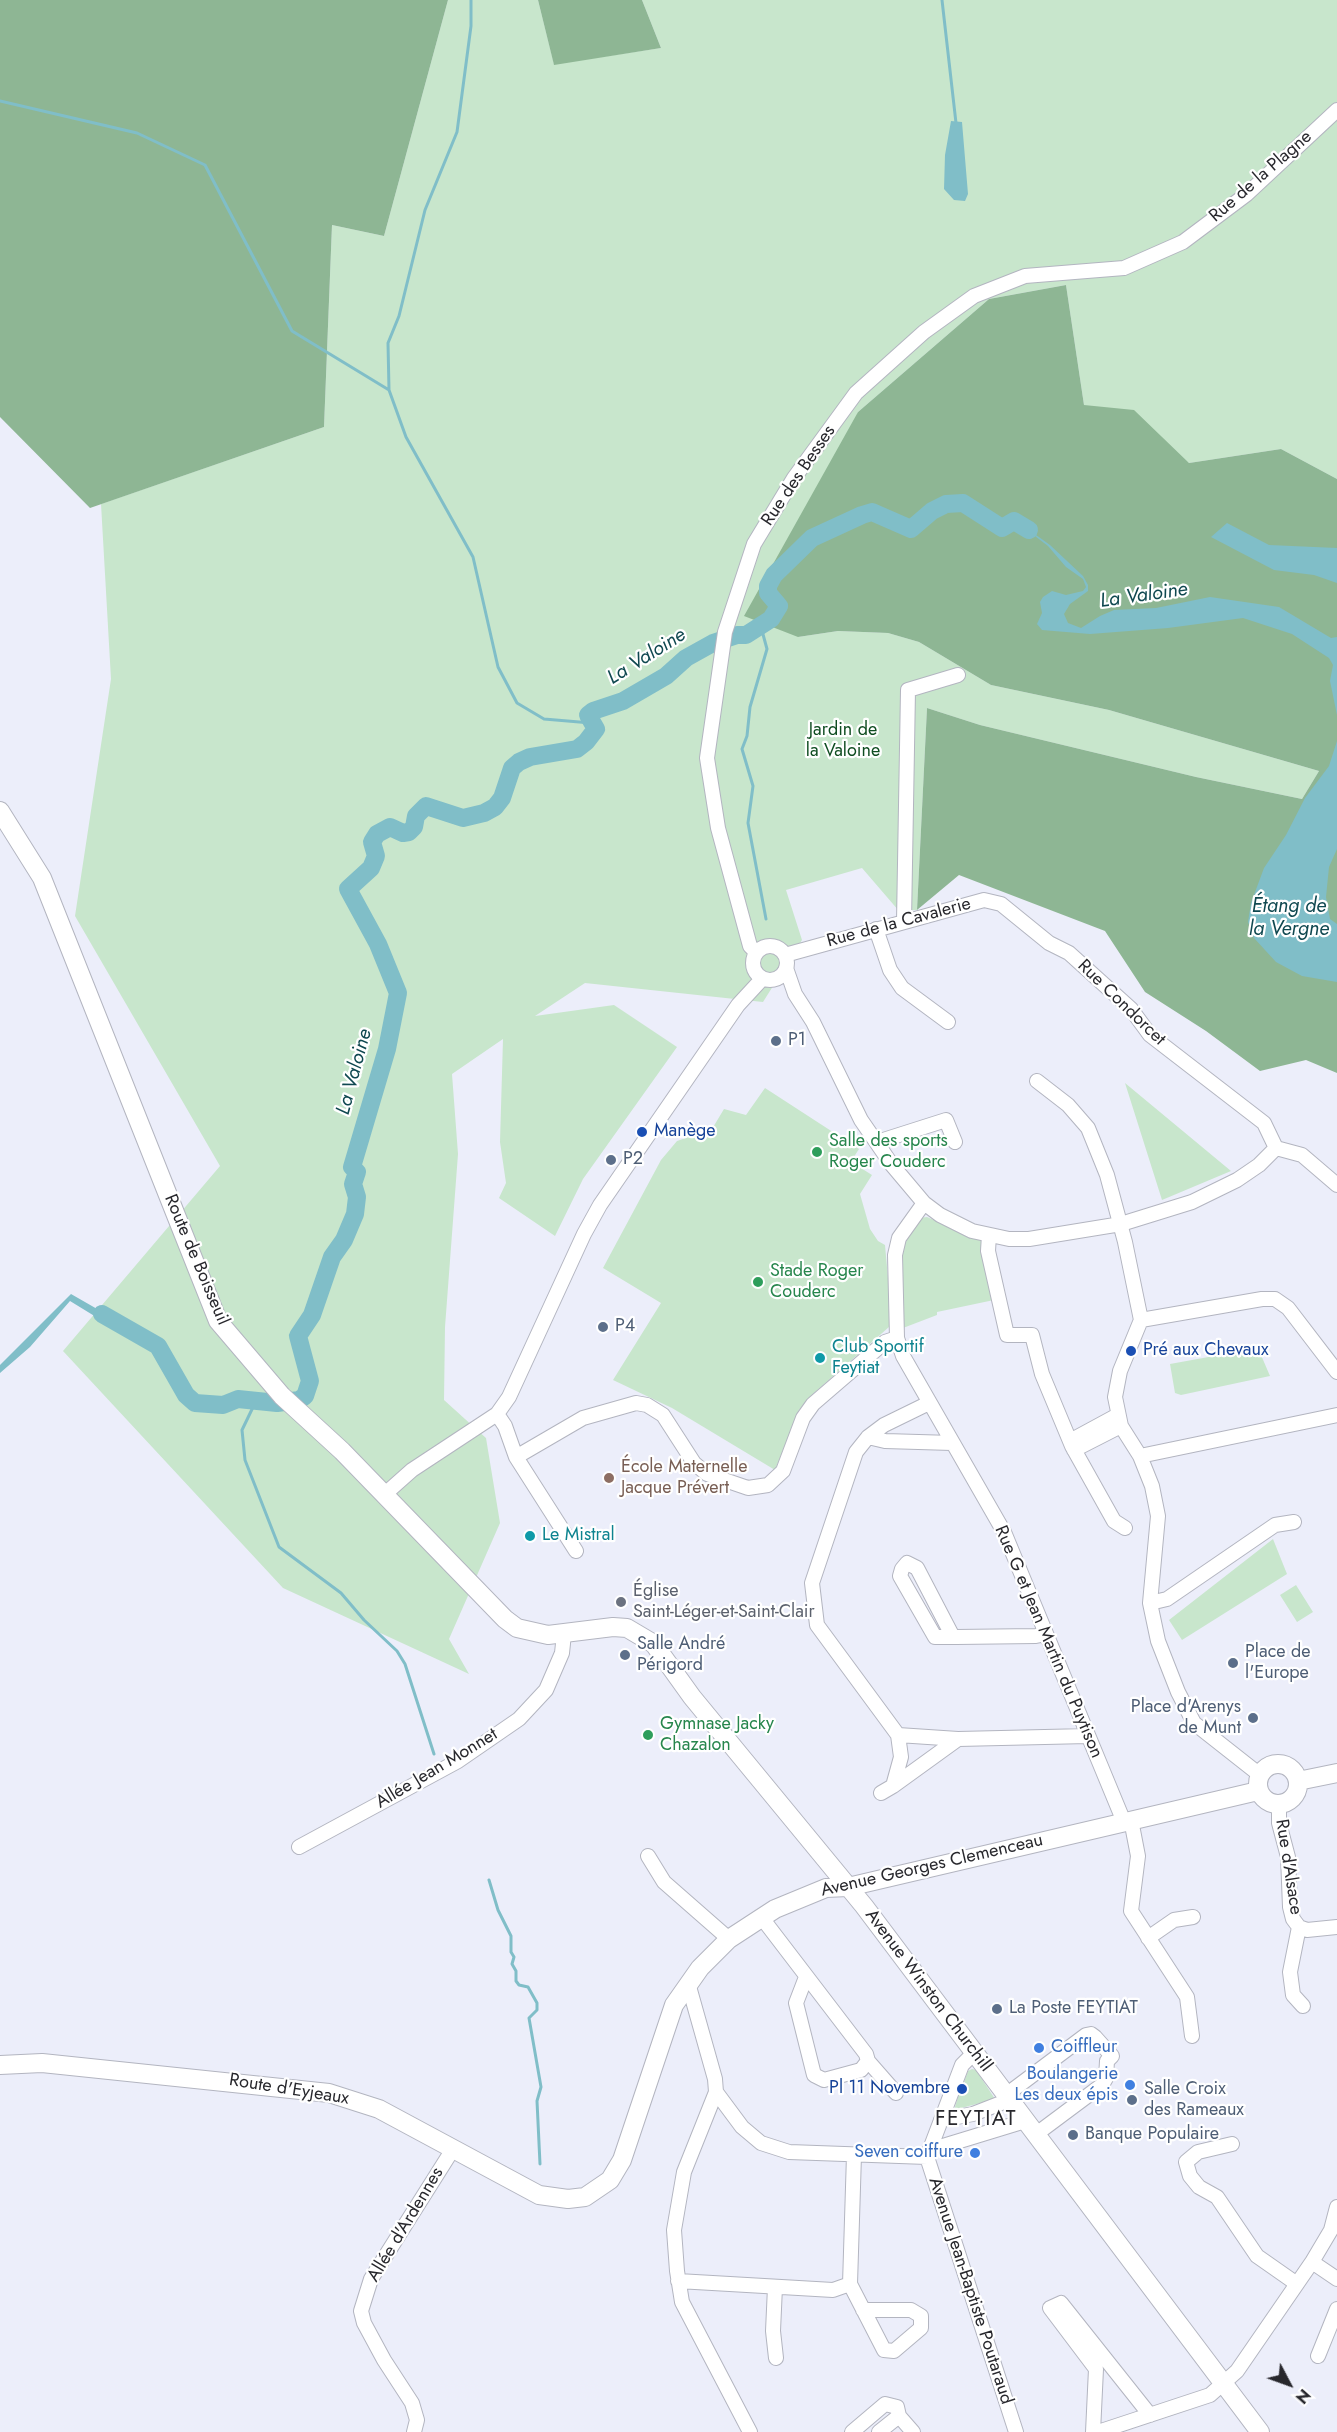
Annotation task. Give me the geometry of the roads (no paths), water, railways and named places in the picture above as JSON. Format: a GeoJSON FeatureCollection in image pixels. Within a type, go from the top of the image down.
{"type":"FeatureCollection","features":[{"type":"Feature","properties":{"kind":"main road","name":"Route de Boisseuil"},"geometry":{"type":"LineString","coordinates":[[0,811],[42,878],[218,1321],[282,1396],[384,1494],[505,1619],[517,1628],[532,1634],[564,1634],[585,1631]]}},
{"type":"Feature","properties":{"kind":"main road","name":"Avenue Winston Churchill"},"geometry":{"type":"LineString","coordinates":[[585,1631],[627,1628],[638,1632],[654,1644],[692,1697],[848,1887],[1260,2432]]}},
{"type":"Feature","properties":{"kind":"main road"},"geometry":{"type":"LineString","coordinates":[[1281,1764],[1292,1770],[1298,1781],[1291,1800],[1279,1804],[1266,1801],[1259,1783],[1268,1766],[1281,1764]]}},
{"type":"Feature","properties":{"kind":"main road"},"geometry":{"type":"LineString","coordinates":[[1298,1781],[1337,1773]]}},
{"type":"Feature","properties":{"kind":"main road","name":"Avenue Georges Clemenceau"},"geometry":{"type":"LineString","coordinates":[[641,2102],[674,2005],[688,1983],[729,1939],[762,1917],[806,1895],[826,1888],[848,1887],[1128,1821],[1259,1783]]}},
{"type":"Feature","properties":{"kind":"main road","name":"Route d'Eyjeaux"},"geometry":{"type":"LineString","coordinates":[[0,2065],[42,2063],[329,2093],[379,2109],[539,2195],[568,2199],[585,2196],[610,2180],[622,2160],[641,2102]]}},
{"type":"Feature","properties":{"kind":"street","name":"Rue de la Plagne"},"geometry":{"type":"LineString","coordinates":[[1183,242],[1247,194],[1337,110]]}},
{"type":"Feature","properties":{"kind":"street","name":"Rue des Besses"},"geometry":{"type":"LineString","coordinates":[[783,967],[778,948],[762,949],[744,925],[718,828],[707,758],[721,648],[754,544],[794,478],[856,393],[924,332],[974,296],[1025,276],[1124,268],[1183,242]]}},
{"type":"Feature","properties":{"kind":"street"},"geometry":{"type":"LineString","coordinates":[[904,921],[908,690],[958,675]]}},
{"type":"Feature","properties":{"kind":"street","name":"Rue de la Cavalerie"},"geometry":{"type":"LineString","coordinates":[[762,979],[783,967],[876,929],[904,921],[984,900],[1001,904],[1013,911]]}},
{"type":"Feature","properties":{"kind":"street","name":"Rue Condorcet"},"geometry":{"type":"LineString","coordinates":[[1013,911],[1049,944],[1069,953],[1131,1009],[1150,1035],[1264,1123],[1276,1148]]}},
{"type":"Feature","properties":{"kind":"street"},"geometry":{"type":"LineString","coordinates":[[876,929],[890,970],[902,988],[948,1022]]}},
{"type":"Feature","properties":{"kind":"street"},"geometry":{"type":"LineString","coordinates":[[738,1005],[752,967],[762,949]]}},
{"type":"Feature","properties":{"kind":"street"},"geometry":{"type":"LineString","coordinates":[[384,1494],[412,1470],[497,1414],[509,1396],[584,1234],[600,1206],[738,1005],[762,979],[752,967]]}},
{"type":"Feature","properties":{"kind":"street"},"geometry":{"type":"LineString","coordinates":[[783,967],[861,1120],[900,1176],[924,1203],[957,1224],[989,1235],[1029,1239],[1121,1224],[1191,1202],[1237,1180],[1259,1165],[1276,1148],[1302,1155],[1334,1177]]}},
{"type":"Feature","properties":{"kind":"street"},"geometry":{"type":"LineString","coordinates":[[1037,1081],[1068,1105],[1088,1128],[1107,1175],[1121,1224],[1141,1320],[1120,1371],[1115,1397],[1119,1420],[1140,1456],[1152,1486],[1158,1516],[1150,1603],[1158,1641],[1182,1701],[1194,1723],[1259,1783]]}},
{"type":"Feature","properties":{"kind":"street"},"geometry":{"type":"LineString","coordinates":[[877,1142],[946,1120],[955,1142]]}},
{"type":"Feature","properties":{"kind":"street","name":"Rue G et Jean Martin du Puytison"},"geometry":{"type":"LineString","coordinates":[[924,1203],[909,1222],[897,1243],[894,1267],[897,1338],[903,1356],[1004,1532],[1088,1736],[1128,1821],[1138,1856],[1131,1911],[1187,1997],[1192,2036]]}},
{"type":"Feature","properties":{"kind":"street"},"geometry":{"type":"LineString","coordinates":[[989,1235],[988,1251],[1007,1335],[1032,1335],[1042,1374],[1072,1445],[1114,1521],[1125,1528]]}},
{"type":"Feature","properties":{"kind":"street"},"geometry":{"type":"LineString","coordinates":[[1141,1320],[1262,1299],[1275,1299],[1288,1308],[1337,1372]]}},
{"type":"Feature","properties":{"kind":"street"},"geometry":{"type":"LineString","coordinates":[[516,1457],[583,1418],[636,1403],[647,1405],[663,1415],[694,1463],[707,1474],[748,1488],[768,1485],[783,1471],[803,1418],[813,1404],[885,1342],[897,1338]]}},
{"type":"Feature","properties":{"kind":"street"},"geometry":{"type":"LineString","coordinates":[[929,1403],[884,1425],[868,1437],[856,1452],[815,1570],[812,1595],[818,1625],[898,1735],[901,1757],[887,1789],[958,1739]]}},
{"type":"Feature","properties":{"kind":"street"},"geometry":{"type":"LineString","coordinates":[[497,1414],[505,1426],[516,1457],[576,1551]]}},
{"type":"Feature","properties":{"kind":"street"},"geometry":{"type":"LineString","coordinates":[[1140,1456],[1337,1415]]}},
{"type":"Feature","properties":{"kind":"street"},"geometry":{"type":"LineString","coordinates":[[1072,1445],[1119,1420]]}},
{"type":"Feature","properties":{"kind":"street"},"geometry":{"type":"LineString","coordinates":[[868,1437],[885,1441],[952,1443]]}},
{"type":"Feature","properties":{"kind":"street"},"geometry":{"type":"LineString","coordinates":[[1150,1603],[1167,1599],[1275,1525],[1294,1522]]}},
{"type":"Feature","properties":{"kind":"street"},"geometry":{"type":"LineString","coordinates":[[953,1637],[916,1568],[907,1563],[900,1576],[935,1636],[953,1637],[1046,1634]]}},
{"type":"Feature","properties":{"kind":"street","name":"Allée Jean Monnet"},"geometry":{"type":"LineString","coordinates":[[298,1847],[458,1761],[519,1719],[546,1690],[562,1653],[564,1634]]}},
{"type":"Feature","properties":{"kind":"street"},"geometry":{"type":"LineString","coordinates":[[898,1735],[958,1739],[1088,1736]]}},
{"type":"Feature","properties":{"kind":"street","name":"Rue d'Alsace"},"geometry":{"type":"LineString","coordinates":[[1279,1804],[1279,1823],[1288,1857],[1290,1907],[1293,1919],[1299,1927],[1318,1930],[1337,1927]]}},
{"type":"Feature","properties":{"kind":"street"},"geometry":{"type":"LineString","coordinates":[[648,1856],[664,1882],[729,1939]]}},
{"type":"Feature","properties":{"kind":"street"},"geometry":{"type":"LineString","coordinates":[[762,1917],[866,2054],[868,2061],[896,2093]]}},
{"type":"Feature","properties":{"kind":"street"},"geometry":{"type":"LineString","coordinates":[[1148,1938],[1174,1920],[1193,1917]]}},
{"type":"Feature","properties":{"kind":"street"},"geometry":{"type":"LineString","coordinates":[[1299,1927],[1290,1972],[1293,1995],[1303,2006]]}},
{"type":"Feature","properties":{"kind":"street"},"geometry":{"type":"LineString","coordinates":[[806,1977],[796,2003],[814,2075],[824,2080],[861,2070],[868,2061]]}},
{"type":"Feature","properties":{"kind":"street"},"geometry":{"type":"LineString","coordinates":[[688,1983],[715,2079],[716,2092],[684,2172],[674,2230],[678,2281],[682,2302],[750,2432]]}},
{"type":"Feature","properties":{"kind":"street"},"geometry":{"type":"LineString","coordinates":[[716,2092],[742,2127],[761,2143],[789,2152],[854,2155],[929,2153],[1030,2128],[1102,2085],[1106,2078],[1107,2061],[1112,2056],[1095,2037],[1091,2034],[1086,2035],[1007,2097],[973,2114],[941,2120]]}},
{"type":"Feature","properties":{"kind":"street"},"geometry":{"type":"LineString","coordinates":[[929,2153],[962,2065],[974,2053]]}},
{"type":"Feature","properties":{"kind":"street"},"geometry":{"type":"LineString","coordinates":[[1232,2144],[1198,2152],[1186,2162],[1190,2176],[1199,2187],[1217,2197],[1257,2256],[1297,2284]]}},
{"type":"Feature","properties":{"kind":"street","name":"Allée d'Ardennes"},"geometry":{"type":"LineString","coordinates":[[414,2432],[417,2420],[412,2403],[384,2360],[364,2323],[361,2311],[371,2279],[453,2149]]}},
{"type":"Feature","properties":{"kind":"street","name":"Avenue Jean-Baptiste Poutaraud"},"geometry":{"type":"LineString","coordinates":[[929,2153],[1016,2432]]}},
{"type":"Feature","properties":{"kind":"street"},"geometry":{"type":"LineString","coordinates":[[854,2155],[850,2284],[863,2310]]}},
{"type":"Feature","properties":{"kind":"street"},"geometry":{"type":"LineString","coordinates":[[1098,2432],[1210,2395],[1238,2371],[1312,2262],[1331,2230],[1337,2207]]}},
{"type":"Feature","properties":{"kind":"street"},"geometry":{"type":"LineString","coordinates":[[1312,2262],[1337,2279]]}},
{"type":"Feature","properties":{"kind":"street"},"geometry":{"type":"LineString","coordinates":[[678,2281],[833,2290],[850,2284]]}},
{"type":"Feature","properties":{"kind":"street"},"geometry":{"type":"LineString","coordinates":[[775,2287],[773,2331],[776,2358]]}},
{"type":"Feature","properties":{"kind":"street"},"geometry":{"type":"LineString","coordinates":[[1093,2432],[1096,2369],[1050,2308],[1061,2303],[1150,2415]]}},
{"type":"Feature","properties":{"kind":"street"},"geometry":{"type":"LineString","coordinates":[[1318,2356],[1337,2309]]}},
{"type":"Feature","properties":{"kind":"street"},"geometry":{"type":"LineString","coordinates":[[1096,2369],[1110,2365]]}},
{"type":"Feature","properties":{"kind":"street"},"geometry":{"type":"LineString","coordinates":[[852,2432],[885,2404],[897,2407],[899,2416],[913,2432]]}},
{"type":"Feature","properties":{"kind":"street"},"geometry":{"type":"LineString","coordinates":[[879,2432],[899,2416]]}},
{"type":"Feature","properties":{"kind":"water"},"geometry":{"type":"Polygon","coordinates":[[[951,121],[962,122],[968,194],[965,201],[954,200],[944,189],[945,155],[951,121]]]}},
{"type":"Feature","properties":{"kind":"water"},"geometry":{"type":"Polygon","coordinates":[[[963,503],[1002,528],[1014,521],[1018,522],[1050,545],[1083,576],[1088,585],[1088,591],[1070,604],[1064,614],[1068,623],[1081,628],[1114,610],[1156,608],[1210,597],[1279,607],[1331,638],[1337,637],[1337,715],[1330,681],[1333,665],[1329,658],[1292,634],[1243,618],[1168,628],[1090,634],[1042,630],[1037,624],[1042,613],[1040,602],[1043,597],[1052,591],[1066,595],[1083,591],[1086,587],[1083,579],[1066,567],[1048,546],[1027,530],[1016,525],[1012,526],[1010,533],[1004,535],[982,516],[964,507],[945,508],[934,514],[923,528],[911,534],[872,517],[834,535],[819,539],[771,585],[775,595],[786,607],[781,619],[778,622],[775,619],[746,640],[742,640],[777,613],[779,606],[768,593],[768,586],[774,575],[812,538],[872,512],[911,529],[932,511],[946,504],[963,503]]]}},
{"type":"Feature","properties":{"kind":"water"},"geometry":{"type":"Polygon","coordinates":[[[1227,523],[1269,545],[1337,548],[1337,583],[1314,575],[1274,570],[1211,537],[1227,523]]]}},
{"type":"Feature","properties":{"kind":"water"},"geometry":{"type":"Polygon","coordinates":[[[713,643],[713,649],[691,658],[671,679],[632,698],[625,706],[597,713],[594,718],[599,724],[599,732],[581,752],[546,762],[529,761],[518,767],[509,782],[504,802],[491,814],[464,820],[430,811],[421,817],[417,832],[408,838],[401,837],[388,829],[378,841],[378,863],[367,879],[355,885],[353,891],[383,946],[405,1001],[394,1018],[392,1046],[376,1096],[373,1120],[355,1165],[356,1182],[361,1199],[357,1220],[331,1266],[320,1316],[301,1335],[314,1386],[302,1403],[299,1400],[300,1395],[305,1395],[310,1380],[298,1336],[312,1315],[332,1257],[344,1240],[355,1214],[357,1200],[352,1167],[387,1049],[398,993],[378,944],[348,889],[365,876],[375,861],[372,842],[382,829],[389,827],[410,832],[414,827],[416,816],[426,806],[463,818],[484,813],[495,807],[502,798],[512,768],[519,762],[530,757],[577,749],[596,730],[588,715],[593,711],[623,701],[666,676],[686,658],[713,643]]]}},
{"type":"Feature","properties":{"kind":"water","name":"Étang de la Vergne"},"geometry":{"type":"Polygon","coordinates":[[[1337,741],[1337,849],[1329,867],[1326,897],[1330,919],[1337,924],[1337,982],[1302,976],[1276,962],[1254,938],[1248,922],[1251,903],[1264,868],[1286,835],[1305,798],[1329,766],[1337,741]]]}},
{"type":"Feature","properties":{"kind":"water"},"geometry":{"type":"Polygon","coordinates":[[[71,1294],[132,1329],[164,1341],[193,1398],[226,1403],[249,1395],[263,1399],[272,1398],[277,1403],[238,1399],[223,1405],[195,1403],[186,1395],[158,1346],[119,1323],[114,1328],[70,1301],[30,1347],[0,1373],[0,1365],[71,1294]]]}},
{"type":"Feature","properties":{"kind":"waterway"},"geometry":{"type":"LineString","coordinates":[[389,390],[388,343],[399,316],[425,210],[457,132],[471,26],[471,0]]}},
{"type":"Feature","properties":{"kind":"waterway"},"geometry":{"type":"LineString","coordinates":[[942,0],[956,123]]}},
{"type":"Feature","properties":{"kind":"waterway"},"geometry":{"type":"LineString","coordinates":[[0,101],[137,133],[205,165],[292,331],[389,390],[406,437],[473,557],[498,667],[517,703],[544,719],[591,723]]}},
{"type":"Feature","properties":{"kind":"waterway","name":"La Valoine"},"geometry":{"type":"LineString","coordinates":[[102,1314],[158,1346],[186,1395],[195,1403],[223,1405],[238,1399],[277,1403],[299,1400],[305,1396],[310,1381],[298,1336],[312,1315],[332,1257],[344,1240],[355,1214],[357,1197],[353,1184],[357,1172],[352,1167],[387,1049],[398,993],[378,944],[348,889],[371,868],[376,856],[372,842],[377,834],[390,827],[403,833],[409,832],[414,827],[416,816],[426,806],[463,818],[484,813],[495,807],[502,798],[512,768],[519,762],[530,757],[577,749],[586,742],[596,729],[588,715],[593,711],[623,701],[666,676],[686,658],[713,643],[737,635],[746,635],[771,619],[779,606],[768,593],[768,586],[774,575],[812,538],[872,512],[911,529],[932,511],[946,504],[963,503],[1002,528],[1014,521],[1029,530]]}},
{"type":"Feature","properties":{"kind":"waterway"},"geometry":{"type":"LineString","coordinates":[[761,627],[767,649],[750,707],[747,736],[742,749],[753,786],[748,823],[766,919]]}},
{"type":"Feature","properties":{"kind":"waterway"},"geometry":{"type":"LineString","coordinates":[[256,1401],[242,1430],[245,1460],[279,1547],[341,1593],[364,1620],[397,1651],[405,1664],[434,1754]]}},
{"type":"Feature","properties":{"kind":"waterway"},"geometry":{"type":"LineString","coordinates":[[489,1880],[498,1910],[511,1936],[511,1952],[514,1957],[512,1964],[516,1971],[516,1981],[519,1985],[528,1987],[537,2003],[537,2010],[529,2018],[541,2087],[537,2101],[540,2164]]}},
{"type":"Feature","properties":{"kind":"place","name":"P1"},"geometry":{"type":"Point","coordinates":[776,1041]}},
{"type":"Feature","properties":{"kind":"place","name":"Manège"},"geometry":{"type":"Point","coordinates":[642,1132]}},
{"type":"Feature","properties":{"kind":"place","name":"Salle des sports Roger Couderc"},"geometry":{"type":"Point","coordinates":[817,1152]}},
{"type":"Feature","properties":{"kind":"place","name":"P2"},"geometry":{"type":"Point","coordinates":[611,1160]}},
{"type":"Feature","properties":{"kind":"place","name":"Stade Roger Couderc"},"geometry":{"type":"Point","coordinates":[758,1282]}},
{"type":"Feature","properties":{"kind":"place","name":"P4"},"geometry":{"type":"Point","coordinates":[603,1327]}},
{"type":"Feature","properties":{"kind":"place","name":"Pré aux Chevaux"},"geometry":{"type":"Point","coordinates":[1131,1351]}},
{"type":"Feature","properties":{"kind":"place","name":"Club Sportif Feytiat"},"geometry":{"type":"Point","coordinates":[820,1358]}},
{"type":"Feature","properties":{"kind":"place","name":"École Maternelle Jacque Prévert"},"geometry":{"type":"Point","coordinates":[609,1478]}},
{"type":"Feature","properties":{"kind":"place","name":"Le Mistral"},"geometry":{"type":"Point","coordinates":[530,1536]}},
{"type":"Feature","properties":{"kind":"place","name":"Église Saint-Léger-et-Saint-Clair"},"geometry":{"type":"Point","coordinates":[621,1602]}},
{"type":"Feature","properties":{"kind":"place","name":"Salle André Périgord"},"geometry":{"type":"Point","coordinates":[625,1655]}},
{"type":"Feature","properties":{"kind":"place","name":"Place de l'Europe"},"geometry":{"type":"Point","coordinates":[1233,1663]}},
{"type":"Feature","properties":{"kind":"place","name":"Place d'Arenys de Munt"},"geometry":{"type":"Point","coordinates":[1253,1718]}},
{"type":"Feature","properties":{"kind":"place","name":"Gymnase Jacky Chazalon"},"geometry":{"type":"Point","coordinates":[648,1735]}},
{"type":"Feature","properties":{"kind":"place","name":"La Poste FEYTIAT"},"geometry":{"type":"Point","coordinates":[997,2009]}},
{"type":"Feature","properties":{"kind":"place","name":"Coiffleur"},"geometry":{"type":"Point","coordinates":[1039,2048]}},
{"type":"Feature","properties":{"kind":"place","name":"Boulangerie Les deux épis"},"geometry":{"type":"Point","coordinates":[1130,2085]}},
{"type":"Feature","properties":{"kind":"place","name":"Pl 11 Novembre"},"geometry":{"type":"Point","coordinates":[962,2089]}},
{"type":"Feature","properties":{"kind":"place","name":"Salle Croix des Rameaux"},"geometry":{"type":"Point","coordinates":[1132,2100]}},
{"type":"Feature","properties":{"kind":"place","name":"Banque Populaire"},"geometry":{"type":"Point","coordinates":[1073,2135]}},
{"type":"Feature","properties":{"kind":"place","name":"Seven coiffure"},"geometry":{"type":"Point","coordinates":[975,2153]}},
{"type":"Feature","properties":{"kind":"district","name":"FEYTIAT"},"geometry":{"type":"Point","coordinates":[976,2120]}},
{"type":"Feature","properties":{"kind":"park label","name":"Jardin de la Valoine"},"geometry":{"type":"Point","coordinates":[843,741]}}]}
